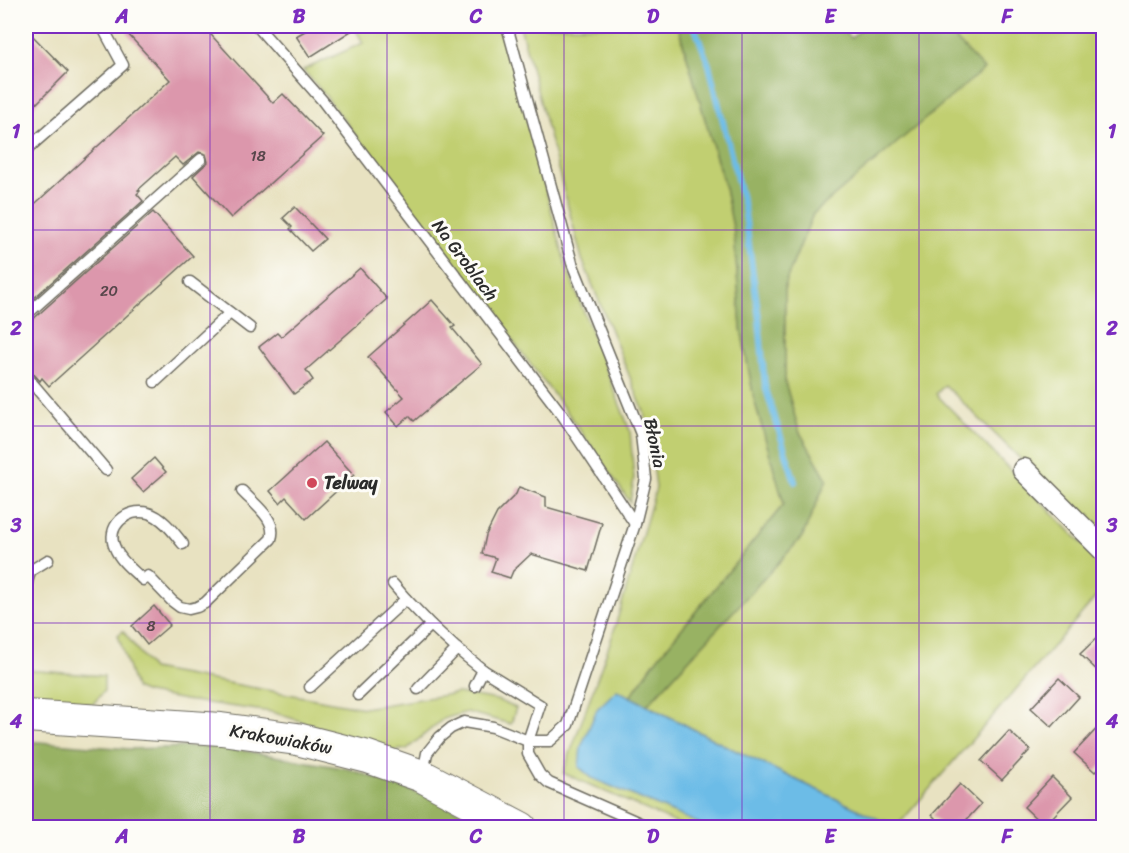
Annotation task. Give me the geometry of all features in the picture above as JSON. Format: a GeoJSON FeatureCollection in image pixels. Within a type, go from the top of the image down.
{"type":"FeatureCollection","features":[{"type":"Feature","properties":{"kind":"main road","name":"Krakowiaków"},"geometry":{"type":"LineString","coordinates":[[26,716],[259,733],[336,748],[422,776],[521,828]]}},
{"type":"Feature","properties":{"kind":"street"},"geometry":{"type":"LineString","coordinates":[[1024,470],[1104,550]]}},
{"type":"Feature","properties":{"kind":"lane"},"geometry":{"type":"LineString","coordinates":[[26,150],[123,65],[104,30],[110,26]]}},
{"type":"Feature","properties":{"kind":"lane","name":"Na Groblach"},"geometry":{"type":"LineString","coordinates":[[257,26],[322,100],[542,388],[635,524]]}},
{"type":"Feature","properties":{"kind":"lane","name":"Błonia"},"geometry":{"type":"LineString","coordinates":[[507,26],[572,263],[641,434],[646,479],[635,524],[568,725],[550,741],[528,741]]}},
{"type":"Feature","properties":{"kind":"lane"},"geometry":{"type":"LineString","coordinates":[[26,315],[201,159]]}},
{"type":"Feature","properties":{"kind":"lane"},"geometry":{"type":"LineString","coordinates":[[190,282],[250,328]]}},
{"type":"Feature","properties":{"kind":"lane"},"geometry":{"type":"LineString","coordinates":[[155,382],[230,313]]}},
{"type":"Feature","properties":{"kind":"lane"},"geometry":{"type":"LineString","coordinates":[[26,376],[106,470]]}},
{"type":"Feature","properties":{"kind":"lane"},"geometry":{"type":"LineString","coordinates":[[183,544],[167,525],[149,513],[128,514],[120,519],[112,537],[119,555],[172,601],[180,607],[189,609],[205,603],[272,539],[271,522],[242,491]]}},
{"type":"Feature","properties":{"kind":"lane"},"geometry":{"type":"LineString","coordinates":[[26,587],[28,571],[48,560]]}},
{"type":"Feature","properties":{"kind":"lane"},"geometry":{"type":"LineString","coordinates":[[393,584],[457,649],[483,670],[540,705],[528,741],[528,754],[533,765],[549,783],[651,828]]}},
{"type":"Feature","properties":{"kind":"lane"},"geometry":{"type":"LineString","coordinates":[[310,687],[406,599]]}},
{"type":"Feature","properties":{"kind":"lane"},"geometry":{"type":"LineString","coordinates":[[358,695],[431,624]]}},
{"type":"Feature","properties":{"kind":"lane"},"geometry":{"type":"LineString","coordinates":[[418,689],[457,649]]}},
{"type":"Feature","properties":{"kind":"lane"},"geometry":{"type":"LineString","coordinates":[[475,686],[483,670]]}},
{"type":"Feature","properties":{"kind":"lane"},"geometry":{"type":"LineString","coordinates":[[422,776],[427,753],[451,728],[464,722],[493,726],[528,741]]}},
{"type":"Feature","properties":{"kind":"green space"},"geometry":{"type":"Polygon","coordinates":[[[354,26],[502,26],[566,266],[630,431],[634,479],[630,502],[570,416],[325,95],[303,70],[363,43],[354,26]]]}},
{"type":"Feature","properties":{"kind":"green space"},"geometry":{"type":"Polygon","coordinates":[[[520,26],[678,26],[725,188],[734,232],[741,328],[754,399],[784,504],[656,660],[630,697],[617,691],[579,767],[592,778],[707,827],[685,827],[563,773],[612,637],[656,488],[644,412],[582,259],[520,26]]]}},
{"type":"Feature","properties":{"kind":"green space"},"geometry":{"type":"Polygon","coordinates":[[[678,26],[839,26],[851,38],[865,26],[943,26],[984,69],[813,214],[785,283],[785,382],[799,431],[827,479],[802,537],[647,705],[630,697],[656,660],[784,504],[754,399],[741,328],[734,232],[725,188],[678,26]]]}},
{"type":"Feature","properties":{"kind":"green space"},"geometry":{"type":"Polygon","coordinates":[[[943,26],[1103,26],[1103,540],[945,385],[936,394],[1103,565],[1103,589],[898,827],[891,827],[892,823],[880,820],[726,746],[647,705],[802,537],[827,479],[799,431],[785,382],[785,283],[813,214],[983,69],[943,26]]]}},
{"type":"Feature","properties":{"kind":"green space"},"geometry":{"type":"Polygon","coordinates":[[[123,631],[152,669],[364,708],[458,693],[497,700],[516,708],[511,724],[467,712],[443,719],[407,749],[393,751],[272,712],[185,700],[147,693],[135,688],[118,635],[123,631]]]}},
{"type":"Feature","properties":{"kind":"green space"},"geometry":{"type":"Polygon","coordinates":[[[26,670],[104,676],[104,691],[93,704],[26,699],[26,670]]]}},
{"type":"Feature","properties":{"kind":"green space"},"geometry":{"type":"Polygon","coordinates":[[[26,741],[130,749],[216,746],[349,769],[438,800],[489,827],[26,827],[26,741]]]}},
{"type":"Feature","properties":{"kind":"water"},"geometry":{"type":"Polygon","coordinates":[[[617,690],[726,746],[880,820],[893,823],[891,827],[707,827],[592,778],[579,767],[581,747],[597,709],[617,690]]]}},
{"type":"Feature","properties":{"kind":"building"},"geometry":{"type":"Polygon","coordinates":[[[134,26],[203,26],[273,103],[283,94],[323,136],[231,218],[193,176],[208,162],[206,154],[199,152],[183,165],[175,157],[138,190],[140,191],[137,194],[143,201],[26,305],[26,212],[170,80],[127,33],[134,26]]]}},
{"type":"Feature","properties":{"kind":"building"},"geometry":{"type":"Polygon","coordinates":[[[314,26],[359,26],[310,57],[296,36],[314,26]]]}},
{"type":"Feature","properties":{"kind":"building"},"geometry":{"type":"Polygon","coordinates":[[[26,29],[68,72],[26,114],[26,29]]]}},
{"type":"Feature","properties":{"kind":"building"},"geometry":{"type":"Polygon","coordinates":[[[295,207],[325,239],[311,251],[283,218],[295,207]]]}},
{"type":"Feature","properties":{"kind":"building"},"geometry":{"type":"Polygon","coordinates":[[[153,212],[193,256],[49,386],[42,378],[40,381],[26,369],[26,322],[31,321],[153,212]]]}},
{"type":"Feature","properties":{"kind":"building"},"geometry":{"type":"Polygon","coordinates":[[[360,268],[387,299],[306,370],[313,380],[294,394],[259,347],[277,333],[281,337],[360,268]]]}},
{"type":"Feature","properties":{"kind":"building"},"geometry":{"type":"Polygon","coordinates":[[[432,300],[455,326],[452,328],[482,364],[414,421],[409,416],[398,426],[386,412],[404,397],[368,357],[432,300]]]}},
{"type":"Feature","properties":{"kind":"building","name":"Telway"},"geometry":{"type":"Polygon","coordinates":[[[324,442],[354,475],[306,519],[286,497],[280,503],[270,491],[324,442]]]}},
{"type":"Feature","properties":{"kind":"building"},"geometry":{"type":"Polygon","coordinates":[[[154,458],[166,472],[143,492],[131,479],[154,458]]]}},
{"type":"Feature","properties":{"kind":"building"},"geometry":{"type":"Polygon","coordinates":[[[519,487],[546,497],[546,507],[602,523],[588,571],[531,554],[513,571],[510,578],[491,572],[496,558],[482,554],[486,535],[497,513],[516,494],[519,487]]]}},
{"type":"Feature","properties":{"kind":"building"},"geometry":{"type":"Polygon","coordinates":[[[154,606],[170,625],[147,645],[132,626],[154,606]]]}},
{"type":"Feature","properties":{"kind":"building"},"geometry":{"type":"Polygon","coordinates":[[[1104,631],[1104,677],[1080,654],[1104,631]]]}},
{"type":"Feature","properties":{"kind":"building"},"geometry":{"type":"Polygon","coordinates":[[[1059,678],[1079,697],[1052,727],[1031,708],[1059,678]]]}},
{"type":"Feature","properties":{"kind":"building"},"geometry":{"type":"Polygon","coordinates":[[[1104,721],[1104,763],[1095,772],[1074,753],[1104,721]]]}},
{"type":"Feature","properties":{"kind":"building"},"geometry":{"type":"Polygon","coordinates":[[[1009,731],[1030,750],[1002,780],[981,761],[1009,731]]]}},
{"type":"Feature","properties":{"kind":"building"},"geometry":{"type":"Polygon","coordinates":[[[1052,777],[1072,797],[1044,826],[1024,807],[1052,777]]]}},
{"type":"Feature","properties":{"kind":"building"},"geometry":{"type":"Polygon","coordinates":[[[960,784],[981,804],[959,828],[945,828],[932,815],[960,784]]]}},
{"type":"Feature","properties":{"kind":"waterway"},"geometry":{"type":"LineString","coordinates":[[694,26],[709,65],[744,207],[759,319],[765,386],[795,482]]}},
{"type":"Feature","properties":{"kind":"place","name":"Telway"},"geometry":{"type":"Point","coordinates":[312,483]}}]}
